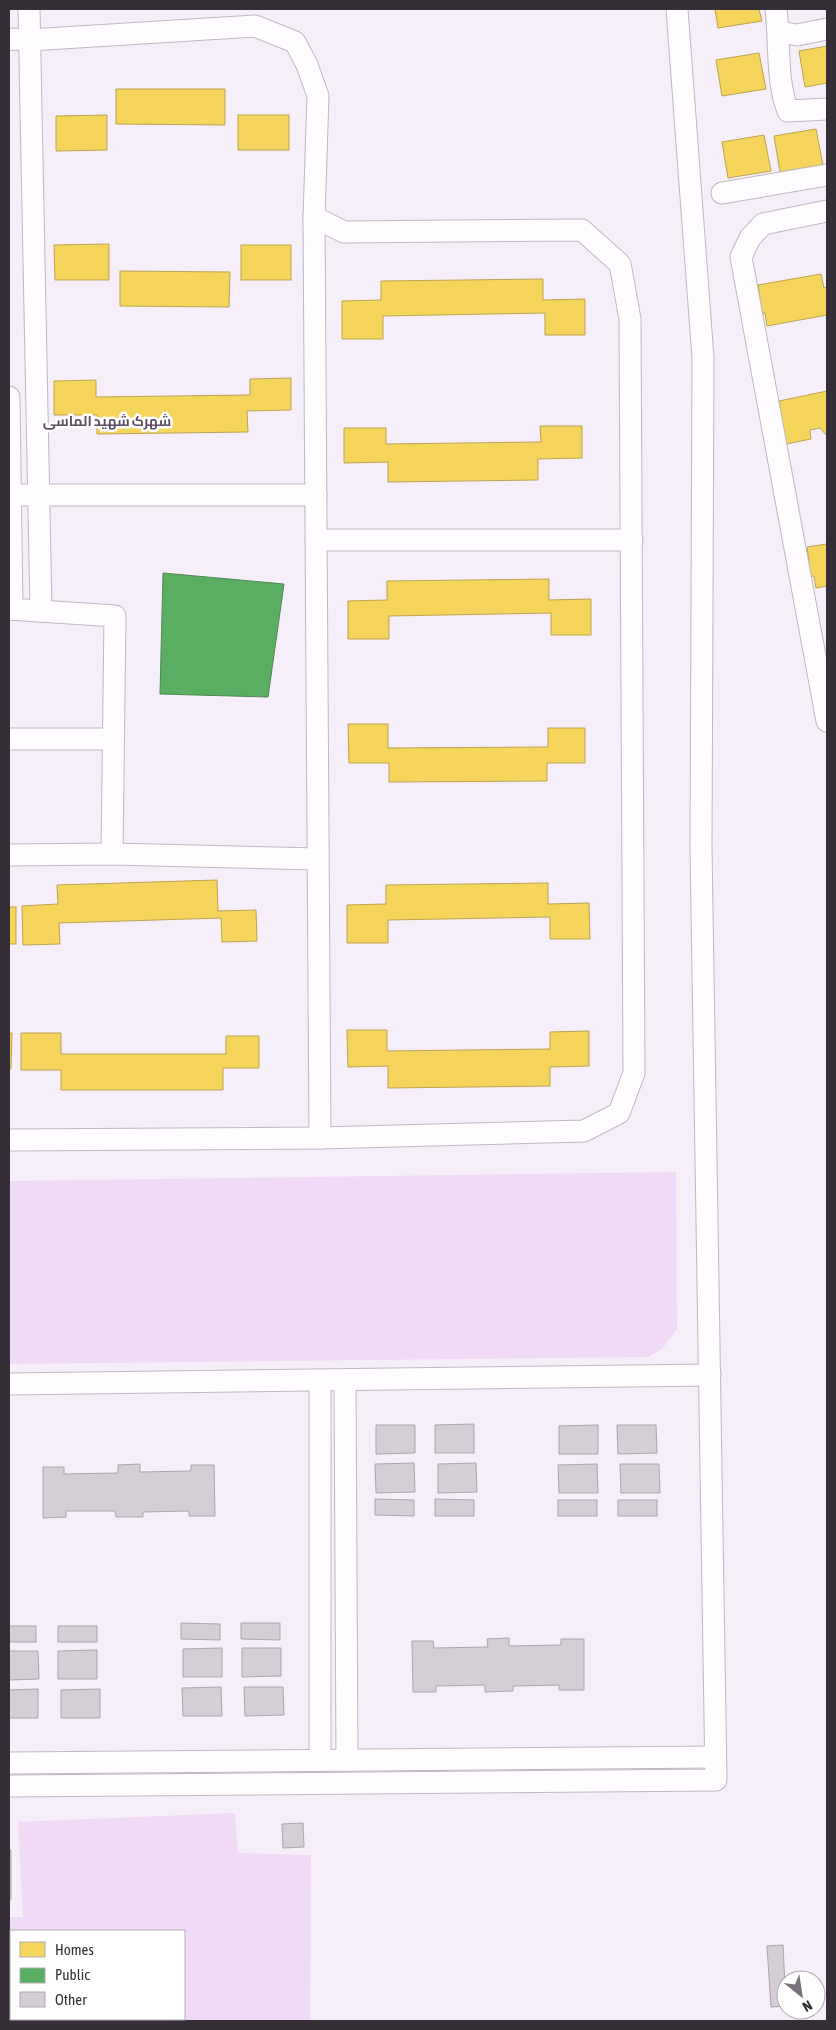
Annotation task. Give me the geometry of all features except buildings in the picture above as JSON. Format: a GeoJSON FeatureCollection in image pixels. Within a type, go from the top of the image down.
{"type":"FeatureCollection","features":[{"type":"Feature","properties":{"kind":"street"},"geometry":{"type":"LineString","coordinates":[[29,9],[41,611]]}},
{"type":"Feature","properties":{"kind":"street"},"geometry":{"type":"LineString","coordinates":[[9,1786],[716,1780],[701,848],[703,358],[677,9]]}},
{"type":"Feature","properties":{"kind":"street"},"geometry":{"type":"LineString","coordinates":[[776,9],[782,96],[788,111],[827,109]]}},
{"type":"Feature","properties":{"kind":"street"},"geometry":{"type":"LineString","coordinates":[[9,39],[30,40],[255,26],[295,42],[308,65],[318,96],[314,217],[320,1138]]}},
{"type":"Feature","properties":{"kind":"street"},"geometry":{"type":"LineString","coordinates":[[779,32],[797,35],[827,29]]}},
{"type":"Feature","properties":{"kind":"street"},"geometry":{"type":"LineString","coordinates":[[722,193],[827,175]]}},
{"type":"Feature","properties":{"kind":"street"},"geometry":{"type":"LineString","coordinates":[[827,211],[763,224],[750,238],[741,257],[827,721]]}},
{"type":"Feature","properties":{"kind":"street"},"geometry":{"type":"LineString","coordinates":[[9,1140],[320,1138],[584,1132],[619,1113],[634,1073],[630,320],[620,264],[582,230],[344,232],[314,217]]}},
{"type":"Feature","properties":{"kind":"street"},"geometry":{"type":"LineString","coordinates":[[9,397],[10,609],[115,616],[112,854]]}},
{"type":"Feature","properties":{"kind":"street"},"geometry":{"type":"LineString","coordinates":[[9,495],[316,496]]}},
{"type":"Feature","properties":{"kind":"street"},"geometry":{"type":"LineString","coordinates":[[316,540],[632,540]]}},
{"type":"Feature","properties":{"kind":"street"},"geometry":{"type":"LineString","coordinates":[[9,739],[113,739]]}},
{"type":"Feature","properties":{"kind":"street"},"geometry":{"type":"LineString","coordinates":[[9,854],[112,854],[318,859]]}},
{"type":"Feature","properties":{"kind":"street"},"geometry":{"type":"LineString","coordinates":[[9,1384],[710,1375]]}},
{"type":"Feature","properties":{"kind":"street"},"geometry":{"type":"LineString","coordinates":[[320,1380],[320,1760]]}},
{"type":"Feature","properties":{"kind":"street"},"geometry":{"type":"LineString","coordinates":[[346,1380],[347,1760]]}},
{"type":"Feature","properties":{"kind":"street"},"geometry":{"type":"LineString","coordinates":[[9,1763],[716,1757]]}},
{"type":"Feature","properties":{"kind":"shaded area"},"geometry":{"type":"Polygon","coordinates":[[[676,1172],[677,1329],[663,1348],[648,1357],[9,1364],[9,1181],[676,1172]]]}},
{"type":"Feature","properties":{"kind":"shaded area"},"geometry":{"type":"Polygon","coordinates":[[[235,1813],[238,1853],[311,1855],[310,2021],[9,2021],[9,1917],[23,1917],[18,1822],[235,1813]]]}},
{"type":"Feature","properties":{"kind":"district","name":"شهرک شهید الماسی"},"geometry":{"type":"Point","coordinates":[107,421]}}]}
